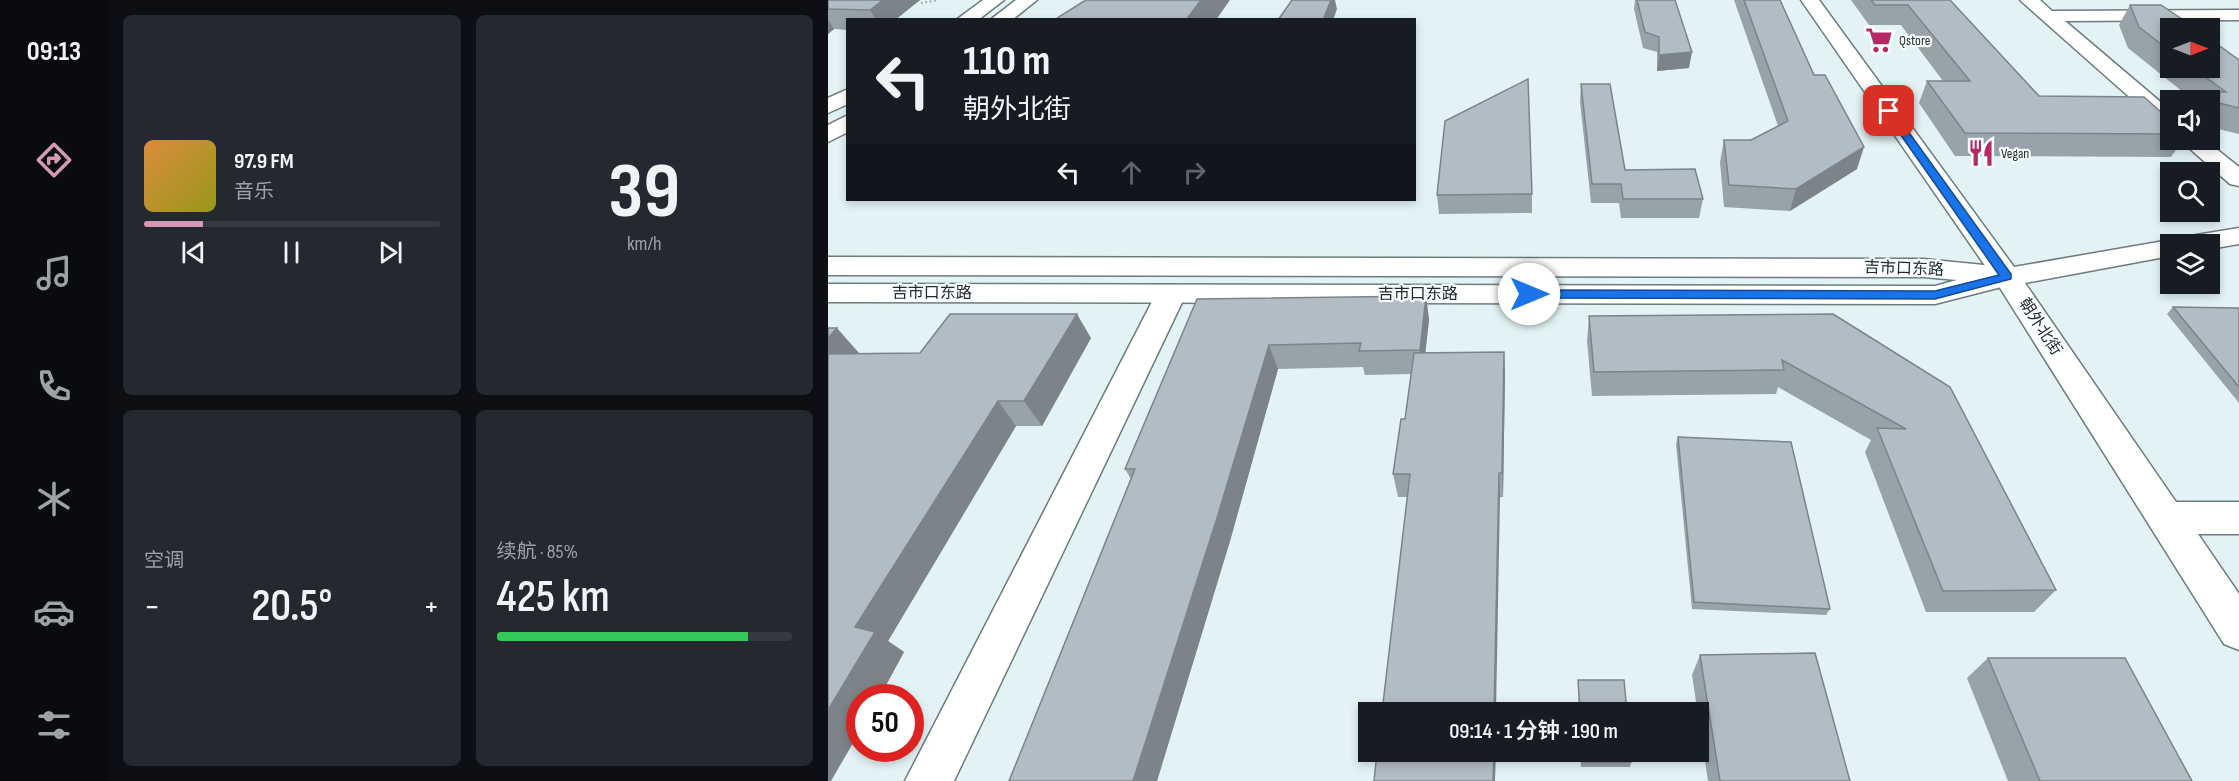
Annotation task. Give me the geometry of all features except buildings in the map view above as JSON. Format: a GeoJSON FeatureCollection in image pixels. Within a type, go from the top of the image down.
{"type":"FeatureCollection","features":[{"type":"Feature","properties":{"kind":"main road"},"geometry":{"type":"LineString","coordinates":[[968,18],[995,0]]}},
{"type":"Feature","properties":{"kind":"main road"},"geometry":{"type":"LineString","coordinates":[[1002,18],[1028,0]]}},
{"type":"Feature","properties":{"kind":"main road","name":"朝外北街"},"geometry":{"type":"LineString","coordinates":[[1810,0],[2007,277],[2239,630]]}},
{"type":"Feature","properties":{"kind":"main road"},"geometry":{"type":"LineString","coordinates":[[2030,0],[2160,113]]}},
{"type":"Feature","properties":{"kind":"main road"},"geometry":{"type":"LineString","coordinates":[[2048,16],[2239,15]]}},
{"type":"Feature","properties":{"kind":"main road"},"geometry":{"type":"LineString","coordinates":[[828,107],[846,96]]}},
{"type":"Feature","properties":{"kind":"main road"},"geometry":{"type":"LineString","coordinates":[[828,135],[846,123]]}},
{"type":"Feature","properties":{"kind":"main road"},"geometry":{"type":"LineString","coordinates":[[2208,150],[2230,164],[2239,179]]}},
{"type":"Feature","properties":{"kind":"main road"},"geometry":{"type":"LineString","coordinates":[[2220,239],[2239,236]]}},
{"type":"Feature","properties":{"kind":"main road","name":"吉市口东路"},"geometry":{"type":"LineString","coordinates":[[828,293],[1935,295],[2007,277],[2160,250]]}},
{"type":"Feature","properties":{"kind":"main road","name":"吉市口东路"},"geometry":{"type":"LineString","coordinates":[[828,266],[1923,268],[2007,277]]}},
{"type":"Feature","properties":{"kind":"main road"},"geometry":{"type":"LineString","coordinates":[[929,781],[1171,294]]}},
{"type":"Feature","properties":{"kind":"main road"},"geometry":{"type":"LineString","coordinates":[[2166,518],[2239,518]]}},
{"type":"Feature","properties":{"kind":"path"},"geometry":{"type":"LineString","coordinates":[[927,0],[921,3],[938,0]]}},
{"type":"Feature","properties":{"kind":"path"},"geometry":{"type":"LineString","coordinates":[[1083,10],[1072,9],[1085,0]]}},
{"type":"Feature","properties":{"kind":"place","name":"Qstore"},"geometry":{"type":"Point","coordinates":[1879,40]}},
{"type":"Feature","properties":{"kind":"place","name":"Vegan"},"geometry":{"type":"Point","coordinates":[1981,153]}},
{"type":"Feature","properties":{"kind":"route"},"geometry":{"type":"LineString","coordinates":[[1529,294],[1935,295],[2007,277],[1889,111]]}}]}
